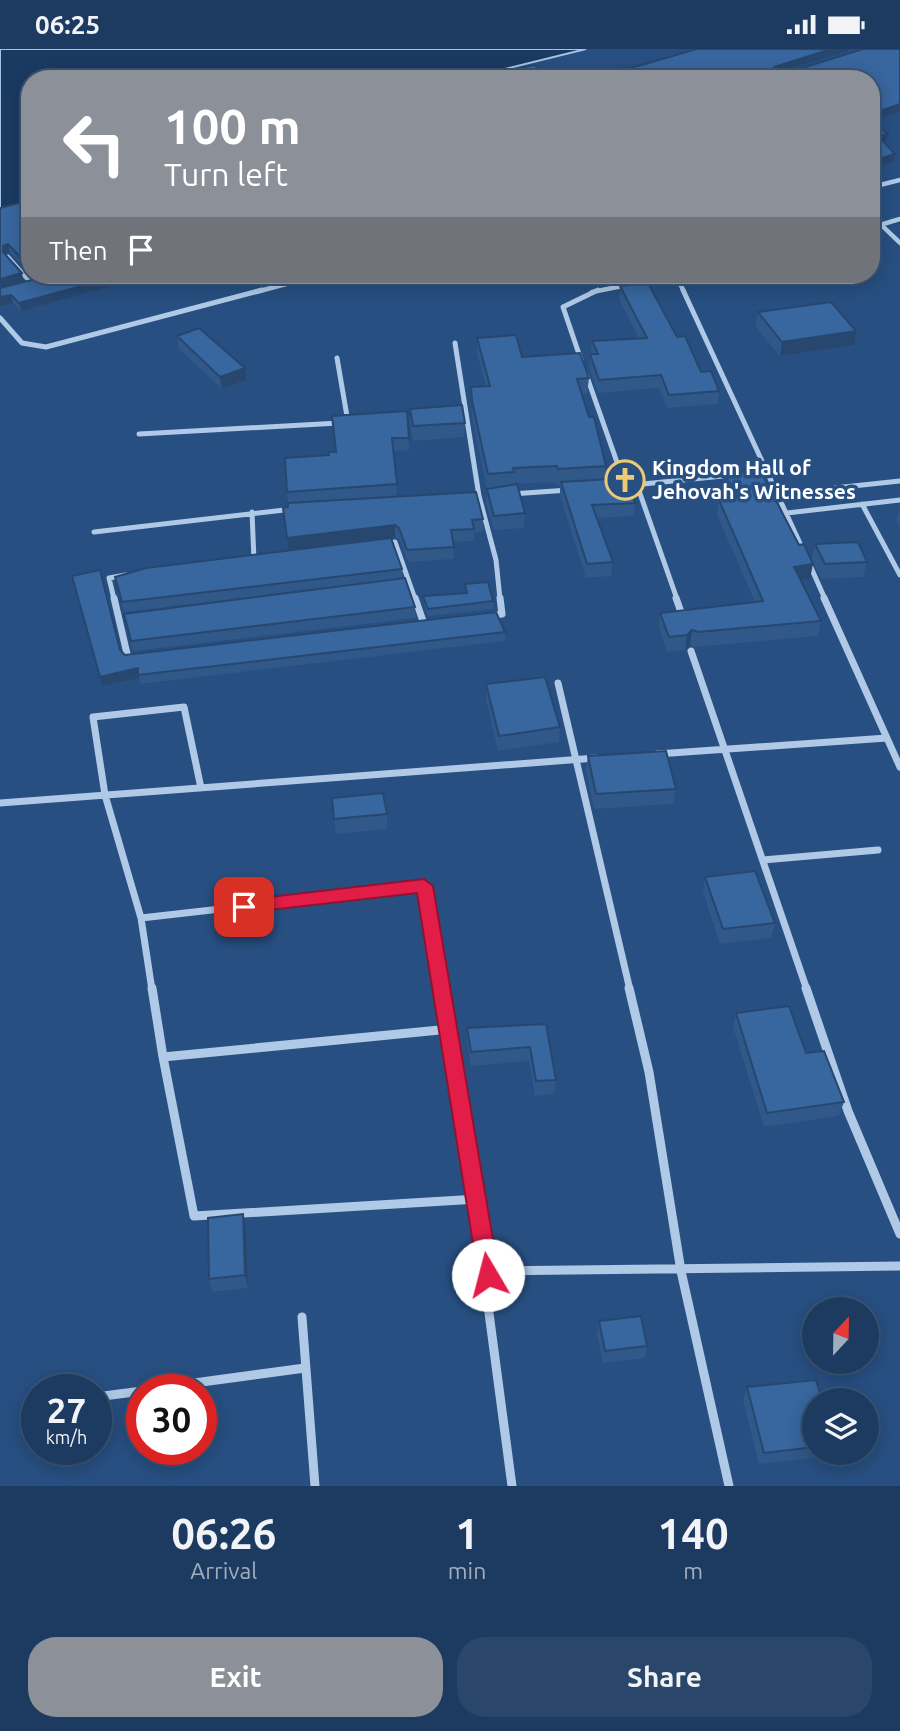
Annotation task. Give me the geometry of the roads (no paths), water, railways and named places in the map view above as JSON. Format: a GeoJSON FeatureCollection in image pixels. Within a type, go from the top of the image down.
{"type":"FeatureCollection","features":[{"type":"Feature","properties":{"kind":"street"},"geometry":{"type":"LineString","coordinates":[[880,185],[900,180]]}},
{"type":"Feature","properties":{"kind":"street"},"geometry":{"type":"LineString","coordinates":[[880,225],[900,219]]}},
{"type":"Feature","properties":{"kind":"street"},"geometry":{"type":"LineString","coordinates":[[880,225],[900,243]]}},
{"type":"Feature","properties":{"kind":"street"},"geometry":{"type":"LineString","coordinates":[[8,257],[21,272]]}},
{"type":"Feature","properties":{"kind":"street"},"geometry":{"type":"LineString","coordinates":[[21,287],[32,284]]}},
{"type":"Feature","properties":{"kind":"street"},"geometry":{"type":"LineString","coordinates":[[0,318],[22,343],[47,347],[286,284]]}},
{"type":"Feature","properties":{"kind":"street"},"geometry":{"type":"LineString","coordinates":[[625,486],[563,307],[573,299],[634,284]]}},
{"type":"Feature","properties":{"kind":"street"},"geometry":{"type":"LineString","coordinates":[[681,284],[900,767]]}},
{"type":"Feature","properties":{"kind":"street"},"geometry":{"type":"LineString","coordinates":[[455,343],[479,496],[496,560],[502,614],[476,617]]}},
{"type":"Feature","properties":{"kind":"street"},"geometry":{"type":"LineString","coordinates":[[337,358],[347,422]]}},
{"type":"Feature","properties":{"kind":"street"},"geometry":{"type":"LineString","coordinates":[[452,415],[465,414]]}},
{"type":"Feature","properties":{"kind":"street"},"geometry":{"type":"LineString","coordinates":[[139,434],[360,421]]}},
{"type":"Feature","properties":{"kind":"street"},"geometry":{"type":"LineString","coordinates":[[612,487],[768,471]]}},
{"type":"Feature","properties":{"kind":"street"},"geometry":{"type":"LineString","coordinates":[[778,493],[900,481]]}},
{"type":"Feature","properties":{"kind":"street"},"geometry":{"type":"LineString","coordinates":[[637,485],[681,612]]}},
{"type":"Feature","properties":{"kind":"street"},"geometry":{"type":"LineString","coordinates":[[506,494],[572,489]]}},
{"type":"Feature","properties":{"kind":"street"},"geometry":{"type":"LineString","coordinates":[[466,497],[493,495]]}},
{"type":"Feature","properties":{"kind":"street"},"geometry":{"type":"LineString","coordinates":[[787,513],[900,500]]}},
{"type":"Feature","properties":{"kind":"street"},"geometry":{"type":"LineString","coordinates":[[862,505],[900,575]]}},
{"type":"Feature","properties":{"kind":"street"},"geometry":{"type":"LineString","coordinates":[[94,532],[305,508]]}},
{"type":"Feature","properties":{"kind":"street"},"geometry":{"type":"LineString","coordinates":[[252,512],[254,559]]}},
{"type":"Feature","properties":{"kind":"street"},"geometry":{"type":"LineString","coordinates":[[369,545],[395,542],[424,624]]}},
{"type":"Feature","properties":{"kind":"street"},"geometry":{"type":"LineString","coordinates":[[241,561],[267,558]]}},
{"type":"Feature","properties":{"kind":"street"},"geometry":{"type":"LineString","coordinates":[[136,574],[109,577],[128,658],[142,656]]}},
{"type":"Feature","properties":{"kind":"street"},"geometry":{"type":"LineString","coordinates":[[398,585],[410,583]]}},
{"type":"Feature","properties":{"kind":"street"},"geometry":{"type":"LineString","coordinates":[[119,619],[132,617]]}},
{"type":"Feature","properties":{"kind":"street"},"geometry":{"type":"LineString","coordinates":[[411,626],[437,622]]}},
{"type":"Feature","properties":{"kind":"street"},"geometry":{"type":"LineString","coordinates":[[691,650],[848,1111],[900,1234]]}},
{"type":"Feature","properties":{"kind":"street"},"geometry":{"type":"LineString","coordinates":[[558,683],[649,1072],[681,1271],[729,1486]]}},
{"type":"Feature","properties":{"kind":"street"},"geometry":{"type":"LineString","coordinates":[[201,788],[184,707],[93,717],[105,795],[141,918],[163,1057],[194,1216],[478,1199]]}},
{"type":"Feature","properties":{"kind":"street"},"geometry":{"type":"LineString","coordinates":[[642,755],[887,738]]}},
{"type":"Feature","properties":{"kind":"street"},"geometry":{"type":"LineString","coordinates":[[0,803],[601,757]]}},
{"type":"Feature","properties":{"kind":"street"},"geometry":{"type":"LineString","coordinates":[[763,860],[878,850]]}},
{"type":"Feature","properties":{"kind":"street"},"geometry":{"type":"LineString","coordinates":[[141,918],[424,886],[478,1199],[488,1275],[485,1283],[512,1486]]}},
{"type":"Feature","properties":{"kind":"street"},"geometry":{"type":"LineString","coordinates":[[163,1057],[450,1029]]}},
{"type":"Feature","properties":{"kind":"street"},"geometry":{"type":"LineString","coordinates":[[488,1275],[494,1271],[681,1271],[900,1266]]}},
{"type":"Feature","properties":{"kind":"street"},"geometry":{"type":"LineString","coordinates":[[302,1317],[315,1486]]}},
{"type":"Feature","properties":{"kind":"street"},"geometry":{"type":"LineString","coordinates":[[217,1380],[305,1368]]}},
{"type":"Feature","properties":{"kind":"water"},"geometry":{"type":"Polygon","coordinates":[[[0,49],[586,49],[501,70],[21,70],[21,209],[0,214],[0,49]]]}},
{"type":"Feature","properties":{"kind":"place","name":"Kingdom Hall of Jehovah's Witnesses"},"geometry":{"type":"Point","coordinates":[625,480]}}]}
